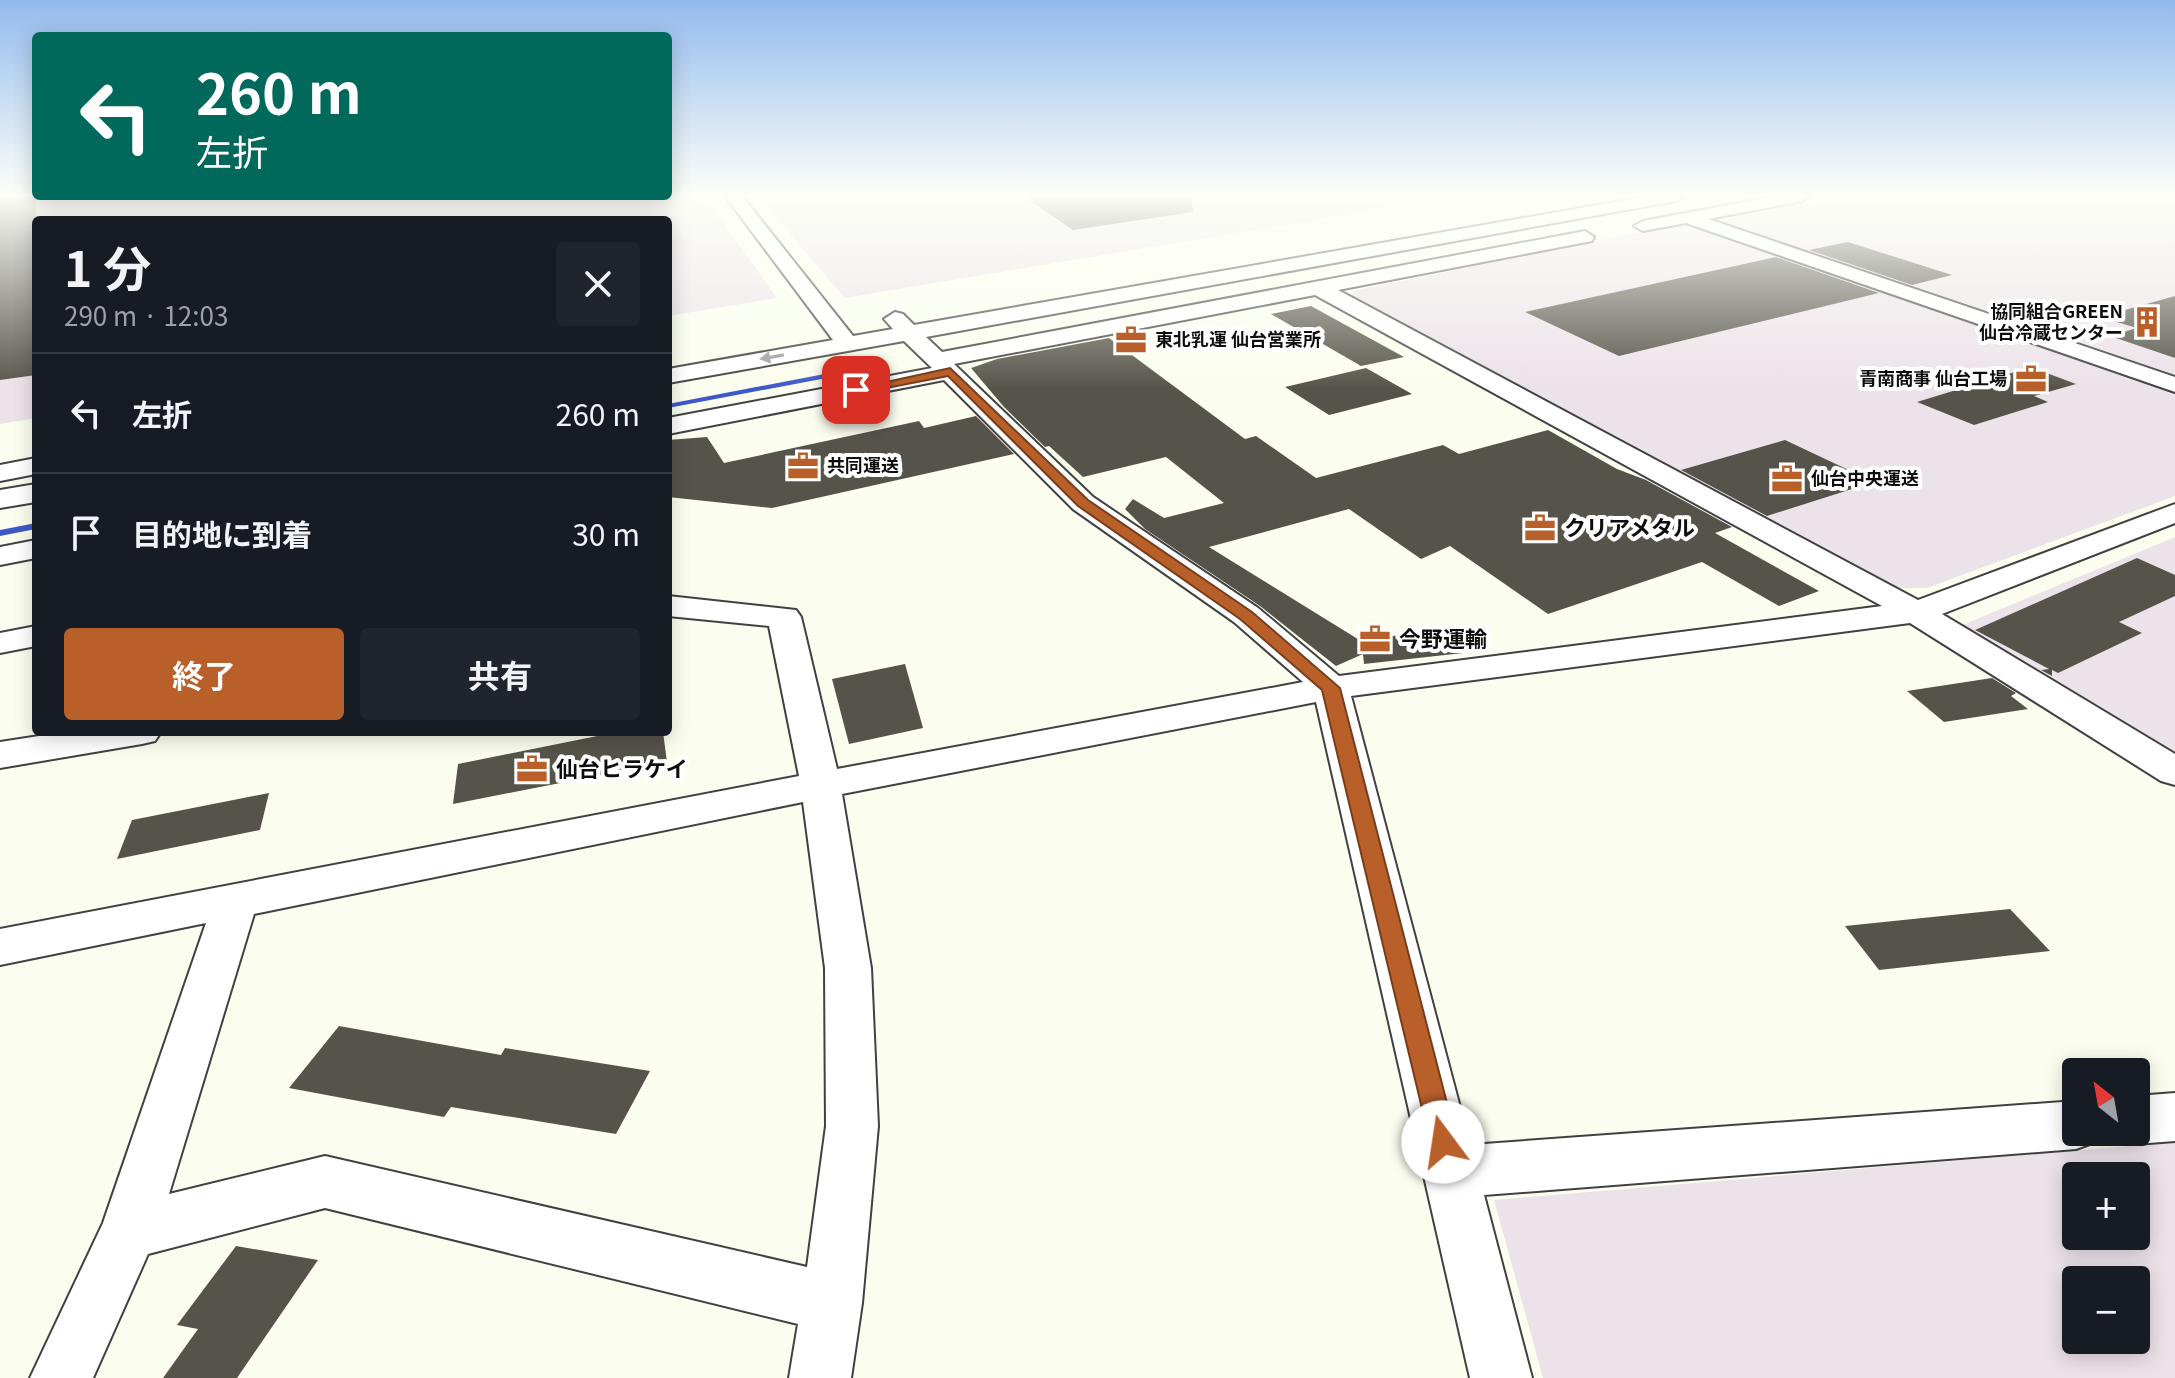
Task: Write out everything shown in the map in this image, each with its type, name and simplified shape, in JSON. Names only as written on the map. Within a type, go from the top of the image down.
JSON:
[{"type":"street","points":[[783,260],[841,336]]},
{"type":"street","points":[[902,326],[1253,260]]},
{"type":"street","points":[[672,357],[841,336],[1279,260]]},
{"type":"street","points":[[672,425],[1318,288],[1464,260]]},
{"type":"street","points":[[1811,260],[2175,385]]},
{"type":"street","points":[[1318,288],[1916,612],[2175,772]]},
{"type":"street","points":[[902,326],[1083,503],[1246,615],[1331,688],[1501,1378]]},
{"type":"street","points":[[672,375],[841,336]]},
{"type":"street","points":[[0,473],[32,467]]},
{"type":"street","points":[[0,499],[32,494]]},
{"type":"street","points":[[0,947],[1331,688],[1916,612],[2175,513]]},
{"type":"street","points":[[672,606],[784,617],[821,785],[848,968],[852,1126],[832,1303],[820,1378]]},
{"type":"street","points":[[0,643],[32,637]]},
{"type":"street","points":[[0,755],[117,736]]},
{"type":"street","points":[[61,1378],[129,1231],[236,900]]},
{"type":"street","points":[[2150,1119],[2175,1117]]},
{"type":"street","points":[[1451,1172],[2062,1126]]},
{"type":"street","points":[[129,1231],[325,1182],[832,1303]]},
{"type":"shaded area","points":[[0,260],[32,260],[32,419],[0,424]]},
{"type":"shaded area","points":[[672,260],[750,260],[777,298],[672,315]]},
{"type":"shaded area","points":[[812,260],[1071,260],[845,298]]},
{"type":"shaded area","points":[[1503,260],[1795,260],[2175,393],[2175,496],[1927,588],[1899,588],[1352,295],[1353,291]]},
{"type":"shaded area","points":[[1830,260],[2175,260],[2175,377]]},
{"type":"shaded area","points":[[2175,537],[2175,755],[1960,626]]},
{"type":"shaded area","points":[[2175,1142],[2175,1378],[1543,1378],[1494,1200]]},
{"type":"building","points":[[0,260],[32,260],[32,376],[0,380]]},
{"type":"building","points":[[1761,260],[1785,260],[1879,293],[1619,356],[1525,312]]},
{"type":"building","points":[[1839,260],[1906,260],[1952,275],[1912,285]]},
{"type":"building","name":"協同組合GREEN 仙台冷蔵センター","points":[[2175,296],[2175,358],[2110,336],[2137,328],[2100,317]]},
{"type":"building","points":[[1311,306],[1404,357],[1361,366],[1271,314]]},
{"type":"building","points":[[1109,338],[1245,439],[1256,436],[1316,478],[1443,445],[1459,454],[1548,430],[1732,527],[1715,533],[1819,591],[1779,606],[1702,562],[1548,614],[1450,546],[1421,559],[1349,509],[1209,547],[1361,641],[1444,628],[1463,653],[1364,664],[1363,654],[1336,666],[1260,606],[1145,529],[1125,509],[1133,499],[1164,518],[1224,503],[1166,457],[1083,477],[1049,446],[1045,447],[1004,407],[971,368],[997,359]]},
{"type":"building","points":[[2031,367],[2076,384],[2034,396],[2048,402],[1974,425],[1917,402]]},
{"type":"building","points":[[1366,368],[1412,394],[1329,415],[1285,387]]},
{"type":"building","points":[[976,416],[1014,454],[772,508],[672,497],[672,440],[707,437],[724,463],[919,421],[924,428]]},
{"type":"building","points":[[1785,440],[1874,482],[1767,516],[1681,470]]},
{"type":"building","points":[[2137,558],[2175,575],[2175,596],[2119,622],[2142,633],[2058,673],[2052,670],[2052,676],[2041,670],[2049,669],[1975,630]]},
{"type":"building","points":[[905,664],[923,728],[849,744],[832,679]]},
{"type":"building","points":[[1992,678],[2016,693],[2011,696],[2028,709],[1944,722],[1907,691]]},
{"type":"building","points":[[597,736],[664,736],[667,762],[453,804],[458,764]]},
{"type":"building","points":[[269,793],[260,830],[117,859],[132,820]]},
{"type":"building","points":[[2010,909],[2050,951],[1879,970],[1845,926]]},
{"type":"building","points":[[339,1026],[501,1055],[505,1048],[650,1071],[616,1134],[451,1107],[444,1117],[289,1088]]},
{"type":"building","points":[[236,1246],[318,1260],[237,1378],[163,1378],[198,1329],[177,1325]]},
{"type":"waterway","points":[[672,405],[882,365]]},
{"type":"waterway","points":[[0,533],[32,527]]},
{"type":"place","name":"協同組合GREEN 仙台冷蔵センター","points":[[2147,322]]},
{"type":"place","name":"東北乳運 仙台営業所","points":[[1131,340]]},
{"type":"place","name":"青南商事 仙台工場","points":[[2031,379]]},
{"type":"place","name":"共同運送","points":[[803,466]]},
{"type":"place","name":"仙台中央運送","points":[[1787,479]]},
{"type":"place","name":"クリアメタル","points":[[1540,528]]},
{"type":"place","name":"今野運輸","points":[[1375,639]]},
{"type":"place","name":"仙台ヒラケイ","points":[[532,769]]},
{"type":"route","points":[[856,390],[950,372],[1083,503],[1246,615],[1331,688],[1443,1142]]}]
